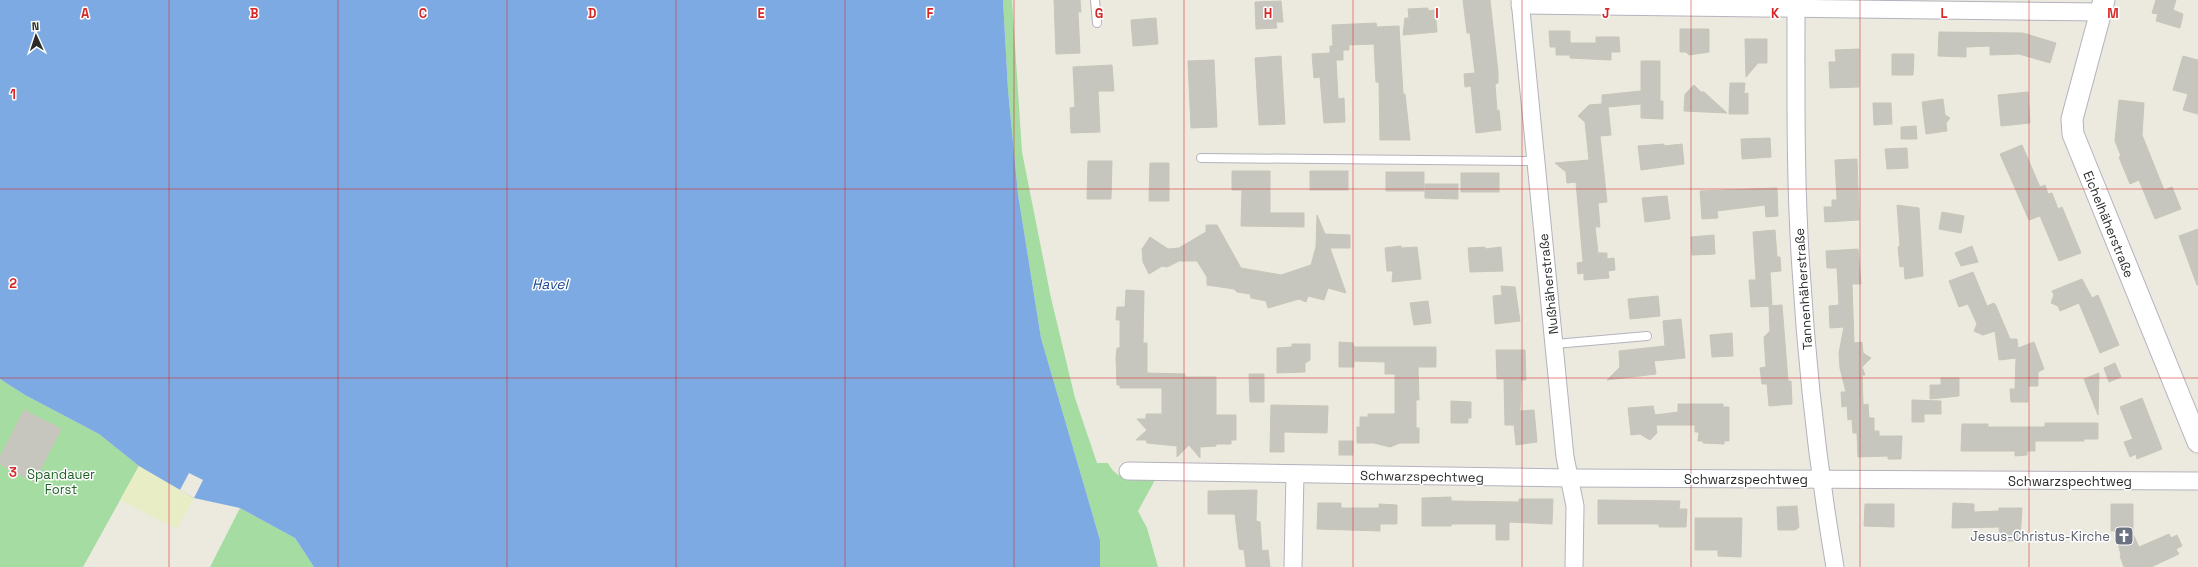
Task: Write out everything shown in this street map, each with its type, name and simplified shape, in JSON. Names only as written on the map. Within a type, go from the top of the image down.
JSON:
[{"type":"street","points":[[1520,2],[1796,9],[2103,6]]},
{"type":"street","name":"Nußhäherstraße","points":[[1520,2],[1565,457],[1575,506],[1574,567]]},
{"type":"street","name":"Eichelhäherstraße","points":[[2103,6],[2072,119],[2073,134],[2198,442]]},
{"type":"street","name":"Tannenhäherstraße","points":[[1796,9],[1797,172],[1800,268],[1820,479],[1835,567]]},
{"type":"street","name":"Schwarzspechtweg","points":[[1128,472],[1569,478],[2198,481]]},
{"type":"street","points":[[1293,567],[1295,474]]},
{"type":"lane","points":[[1095,0],[1097,23]]},
{"type":"lane","points":[[1201,158],[1535,161]]},
{"type":"lane","points":[[1555,344],[1647,336]]},
{"type":"green space","points":[[1003,0],[1012,0],[1022,152],[1051,298],[1075,398],[1097,463],[1108,463],[1117,474],[1122,477],[1155,480],[1138,511],[1147,528],[1158,567],[1100,567],[1100,540],[1041,338],[1018,194],[1008,90]]},
{"type":"green space","name":"Spandauer Forst","points":[[0,379],[25,395],[99,434],[139,466],[83,567],[0,567]]},
{"type":"green space","points":[[240,508],[295,538],[314,567],[210,567]]},
{"type":"sand","points":[[139,466],[194,498],[177,529],[120,500]]},
{"type":"water","name":"Havel","points":[[0,0],[1003,0],[1008,90],[1018,194],[1041,338],[1100,540],[1100,567],[314,567],[295,538],[240,508],[194,498],[139,466],[99,434],[25,395],[0,379]]},
{"type":"pier","points":[[189,473],[203,480],[194,498],[180,490]]},
{"type":"building","points":[[1054,0],[1080,0],[1081,12],[1078,12],[1080,53],[1056,54]]},
{"type":"building","points":[[1463,0],[1490,0],[1498,72],[1498,83],[1495,84],[1497,111],[1499,110],[1501,130],[1476,133],[1471,86],[1465,87],[1464,74],[1475,73],[1470,33],[1467,33]]},
{"type":"building","points":[[2156,0],[2176,0],[2173,10],[2183,14],[2180,28],[2156,21],[2158,14],[2152,13]]},
{"type":"building","points":[[1281,1],[1283,22],[1276,22],[1277,28],[1256,29],[1255,2]]},
{"type":"building","points":[[1428,8],[1428,11],[1435,10],[1437,32],[1403,35],[1405,18],[1409,18],[1408,9]]},
{"type":"building","points":[[1156,18],[1158,44],[1133,46],[1131,20]]},
{"type":"building","points":[[1376,23],[1377,27],[1399,26],[1403,94],[1405,94],[1410,140],[1380,140],[1379,82],[1376,82],[1374,44],[1349,45],[1349,50],[1343,50],[1343,60],[1336,60],[1338,99],[1344,98],[1345,122],[1324,123],[1320,77],[1314,78],[1312,54],[1330,53],[1330,46],[1333,46],[1332,25]]},
{"type":"building","points":[[1680,29],[1709,29],[1709,52],[1689,55],[1686,52],[1680,52]]},
{"type":"building","points":[[1549,31],[1570,31],[1570,43],[1596,43],[1596,37],[1619,37],[1620,52],[1611,52],[1611,60],[1570,58],[1570,55],[1556,55],[1556,47],[1550,47]]},
{"type":"building","points":[[1939,32],[2023,33],[2056,43],[2050,63],[2019,54],[1990,55],[1990,46],[1966,47],[1966,57],[1938,56]]},
{"type":"building","points":[[1745,39],[1767,39],[1767,63],[1758,63],[1746,77]]},
{"type":"building","points":[[1859,49],[1859,87],[1830,88],[1829,62],[1836,62],[1835,50]]},
{"type":"building","points":[[1892,54],[1914,54],[1913,75],[1892,75]]},
{"type":"building","points":[[1281,56],[1285,124],[1259,125],[1255,58]]},
{"type":"building","points":[[2183,56],[2198,60],[2198,114],[2183,110],[2188,94],[2173,90]]},
{"type":"building","points":[[1214,60],[1217,127],[1191,128],[1188,61]]},
{"type":"building","points":[[1641,61],[1660,61],[1660,101],[1663,101],[1663,119],[1641,118],[1641,104],[1608,107],[1611,135],[1600,136],[1607,202],[1598,203],[1600,227],[1595,227],[1598,253],[1607,253],[1607,259],[1614,258],[1615,270],[1608,271],[1609,278],[1584,280],[1584,273],[1578,274],[1577,263],[1583,262],[1576,182],[1567,183],[1566,172],[1555,163],[1589,160],[1585,122],[1578,116],[1589,105],[1602,104],[1602,95],[1641,91]]},
{"type":"building","points":[[1112,65],[1114,91],[1098,91],[1100,132],[1071,133],[1070,108],[1075,107],[1073,67]]},
{"type":"building","points":[[1730,83],[1745,83],[1744,94],[1748,93],[1748,114],[1729,114]]},
{"type":"building","points":[[1694,85],[1727,113],[1684,111],[1685,94]]},
{"type":"building","points":[[2028,92],[2030,123],[2001,126],[1998,95]]},
{"type":"building","points":[[1943,99],[1945,115],[1950,118],[1946,123],[1947,131],[1926,134],[1922,102]]},
{"type":"building","points":[[2119,100],[2144,103],[2142,135],[2164,190],[2172,187],[2181,209],[2155,219],[2139,180],[2130,184],[2119,157],[2121,156],[2115,141]]},
{"type":"building","points":[[1873,103],[1891,103],[1892,124],[1874,125]]},
{"type":"building","points":[[1916,126],[1917,139],[1901,139],[1901,127]]},
{"type":"building","points":[[1770,138],[1771,157],[1742,159],[1741,139]]},
{"type":"building","points":[[1664,144],[1664,146],[1682,144],[1684,164],[1641,170],[1638,146]]},
{"type":"building","points":[[2022,145],[2040,187],[2045,185],[2048,194],[2052,193],[2058,209],[2062,207],[2081,253],[2059,261],[2040,216],[2029,220],[2000,154]]},
{"type":"building","points":[[1907,148],[1908,168],[1887,169],[1885,149]]},
{"type":"building","points":[[1857,159],[1859,220],[1825,222],[1824,207],[1832,207],[1832,200],[1837,200],[1835,160]]},
{"type":"building","points":[[1088,161],[1112,161],[1111,199],[1087,199]]},
{"type":"building","points":[[1150,163],[1169,163],[1169,201],[1149,201]]},
{"type":"building","points":[[1232,171],[1270,171],[1270,213],[1304,213],[1304,227],[1241,226],[1242,190],[1232,190]]},
{"type":"building","points":[[1310,171],[1348,171],[1348,190],[1310,190]]},
{"type":"building","points":[[1386,172],[1424,172],[1424,191],[1386,191]]},
{"type":"building","points":[[1461,173],[1499,173],[1499,192],[1461,192]]},
{"type":"building","points":[[1425,184],[1458,184],[1458,199],[1425,198]]},
{"type":"building","points":[[1777,188],[1778,216],[1766,217],[1765,205],[1717,211],[1718,218],[1702,219],[1700,191]]},
{"type":"building","points":[[1667,196],[1670,219],[1645,222],[1642,198]]},
{"type":"building","points":[[1897,205],[1919,208],[1923,276],[1905,279],[1904,266],[1900,267]]},
{"type":"building","points":[[1942,212],[1964,216],[1961,233],[1939,229]]},
{"type":"building","points":[[1317,215],[1325,234],[1350,235],[1350,248],[1330,248],[1346,293],[1328,288],[1324,300],[1308,296],[1306,302],[1299,299],[1268,308],[1266,301],[1251,298],[1250,294],[1237,292],[1234,289],[1207,285],[1207,277],[1197,261],[1179,261],[1167,267],[1162,266],[1149,274],[1143,262],[1142,249],[1150,237],[1168,249],[1179,248],[1206,232],[1206,225],[1217,225],[1241,268],[1281,275],[1311,265],[1316,247]]},
{"type":"building","points":[[2198,229],[2198,285],[2197,285],[2179,236]]},
{"type":"building","points":[[1775,230],[1777,257],[1780,257],[1781,271],[1770,272],[1772,306],[1751,307],[1749,280],[1756,280],[1753,232]]},
{"type":"building","points":[[1714,235],[1715,254],[1692,255],[1691,237]]},
{"type":"building","points":[[1401,246],[1401,248],[1417,247],[1421,279],[1392,282],[1393,271],[1387,271],[1385,248]]},
{"type":"building","points":[[1972,246],[1978,262],[1961,266],[1955,253]]},
{"type":"building","points":[[1485,247],[1485,249],[1501,247],[1503,271],[1470,272],[1468,248]]},
{"type":"building","points":[[1858,249],[1861,284],[1852,284],[1854,343],[1862,342],[1863,353],[1871,358],[1862,367],[1865,375],[1862,375],[1863,405],[1868,404],[1869,418],[1874,418],[1874,431],[1879,431],[1879,436],[1902,436],[1901,459],[1888,459],[1888,456],[1858,457],[1857,433],[1853,433],[1852,419],[1848,420],[1847,406],[1842,407],[1841,392],[1846,392],[1840,368],[1839,353],[1844,327],[1830,328],[1829,306],[1839,305],[1837,268],[1827,268],[1826,251]]},
{"type":"building","points":[[1973,272],[1987,306],[1994,303],[2010,339],[2017,339],[2018,348],[2034,342],[2044,369],[2038,372],[2038,386],[2028,386],[2028,402],[2011,402],[2010,389],[2015,389],[2016,358],[1999,360],[1995,331],[1983,335],[1974,331],[1977,324],[1968,304],[1959,307],[1949,281]]},
{"type":"building","points":[[2082,279],[2092,298],[2098,295],[2119,345],[2100,353],[2079,303],[2060,311],[2058,306],[2051,303],[2054,295],[2052,291]]},
{"type":"building","points":[[1501,286],[1515,287],[1520,321],[1495,324],[1493,296],[1502,295]]},
{"type":"building","points":[[1126,290],[1144,291],[1143,343],[1147,343],[1147,373],[1185,374],[1185,377],[1216,377],[1216,415],[1236,415],[1236,440],[1231,440],[1231,444],[1216,444],[1216,446],[1200,447],[1200,458],[1189,445],[1177,457],[1177,446],[1147,443],[1146,440],[1136,440],[1147,430],[1137,419],[1146,419],[1146,414],[1162,414],[1162,388],[1120,388],[1120,385],[1117,385],[1116,358],[1117,348],[1120,348],[1120,320],[1116,320],[1117,307],[1125,307]]},
{"type":"building","points":[[1658,296],[1660,316],[1630,319],[1628,299]]},
{"type":"building","points":[[1428,301],[1431,323],[1414,325],[1410,303]]},
{"type":"building","points":[[1782,305],[1788,381],[1791,381],[1792,404],[1769,406],[1767,384],[1762,384],[1760,368],[1766,367],[1764,337],[1770,331],[1769,306]]},
{"type":"building","points":[[1681,319],[1685,358],[1654,361],[1656,374],[1607,380],[1620,367],[1619,351],[1665,346],[1663,321]]},
{"type":"building","points":[[1732,333],[1733,356],[1712,357],[1710,335]]},
{"type":"building","points":[[1339,342],[1353,343],[1354,347],[1436,347],[1436,367],[1418,367],[1419,400],[1416,400],[1416,428],[1419,428],[1419,443],[1400,443],[1390,447],[1374,443],[1357,443],[1357,427],[1360,427],[1360,417],[1368,417],[1368,414],[1395,414],[1395,374],[1385,374],[1385,362],[1354,361],[1354,367],[1339,367]]},
{"type":"building","points":[[1292,344],[1310,344],[1310,360],[1305,363],[1305,372],[1277,373],[1277,348],[1292,347]]},
{"type":"building","points":[[1496,350],[1525,350],[1526,380],[1521,380],[1520,411],[1534,410],[1537,442],[1516,445],[1514,425],[1505,425],[1504,379],[1497,379]]},
{"type":"building","points":[[2115,363],[2121,377],[2109,382],[2104,368]]},
{"type":"building","points":[[2099,373],[2098,415],[2084,379]]},
{"type":"building","points":[[1249,374],[1264,374],[1264,402],[1250,402]]},
{"type":"building","points":[[1941,378],[1959,378],[1959,396],[1930,399],[1930,385],[1941,385]]},
{"type":"building","points":[[2142,398],[2162,449],[2137,459],[2136,454],[2130,457],[2124,442],[2133,439],[2120,407]]},
{"type":"building","points":[[1912,400],[1941,401],[1941,414],[1924,414],[1924,422],[1912,422]]},
{"type":"building","points":[[1451,401],[1471,402],[1471,418],[1468,418],[1468,423],[1451,423]]},
{"type":"building","points":[[1678,404],[1723,404],[1723,407],[1729,407],[1729,441],[1724,441],[1724,444],[1703,443],[1703,441],[1698,441],[1699,432],[1695,432],[1695,425],[1656,425],[1657,433],[1650,440],[1640,434],[1631,435],[1628,408],[1653,406],[1655,415],[1678,412]]},
{"type":"building","points":[[1271,405],[1328,406],[1327,433],[1284,432],[1284,452],[1270,452]]},
{"type":"building","points":[[24,410],[61,429],[34,482],[0,464],[0,457]]},
{"type":"building","points":[[2045,423],[2098,423],[2098,439],[2084,439],[2084,441],[2035,441],[2035,451],[2027,451],[2027,455],[2015,456],[2015,451],[1961,451],[1962,424],[1988,424],[1988,427],[2045,427]]},
{"type":"building","points":[[1339,441],[1353,441],[1353,455],[1339,455]]},
{"type":"building","points":[[1257,490],[1256,521],[1260,522],[1262,551],[1268,550],[1270,567],[1246,567],[1244,550],[1239,549],[1235,514],[1208,514],[1208,491]]},
{"type":"building","points":[[1451,497],[1451,501],[1519,502],[1519,499],[1553,499],[1552,524],[1509,522],[1509,540],[1496,540],[1496,524],[1451,524],[1451,526],[1422,526],[1422,498]]},
{"type":"building","points":[[1598,500],[1680,501],[1679,509],[1687,509],[1686,527],[1659,527],[1659,524],[1598,524]]},
{"type":"building","points":[[1318,503],[1341,503],[1341,508],[1379,508],[1379,504],[1397,505],[1397,524],[1380,524],[1380,531],[1317,529]]},
{"type":"building","points":[[1953,503],[1974,504],[1974,512],[1999,511],[1999,508],[2022,508],[2020,541],[2000,541],[1999,527],[1952,528]]},
{"type":"building","points":[[1865,504],[1894,504],[1894,527],[1864,526]]},
{"type":"building","name":"Jesus-Christus-Kirche","points":[[2111,504],[2133,504],[2133,534],[2139,547],[2169,534],[2171,538],[2177,535],[2182,546],[2176,549],[2179,554],[2151,567],[2124,567],[2120,556],[2115,531],[2111,531]]},
{"type":"building","points":[[1797,506],[1799,527],[1795,530],[1778,530],[1777,507]]},
{"type":"building","points":[[1695,518],[1742,518],[1741,557],[1718,556],[1718,550],[1695,550]]},
{"type":"place","name":"Jesus-Christus-Kirche","points":[[2124,536]]}]
